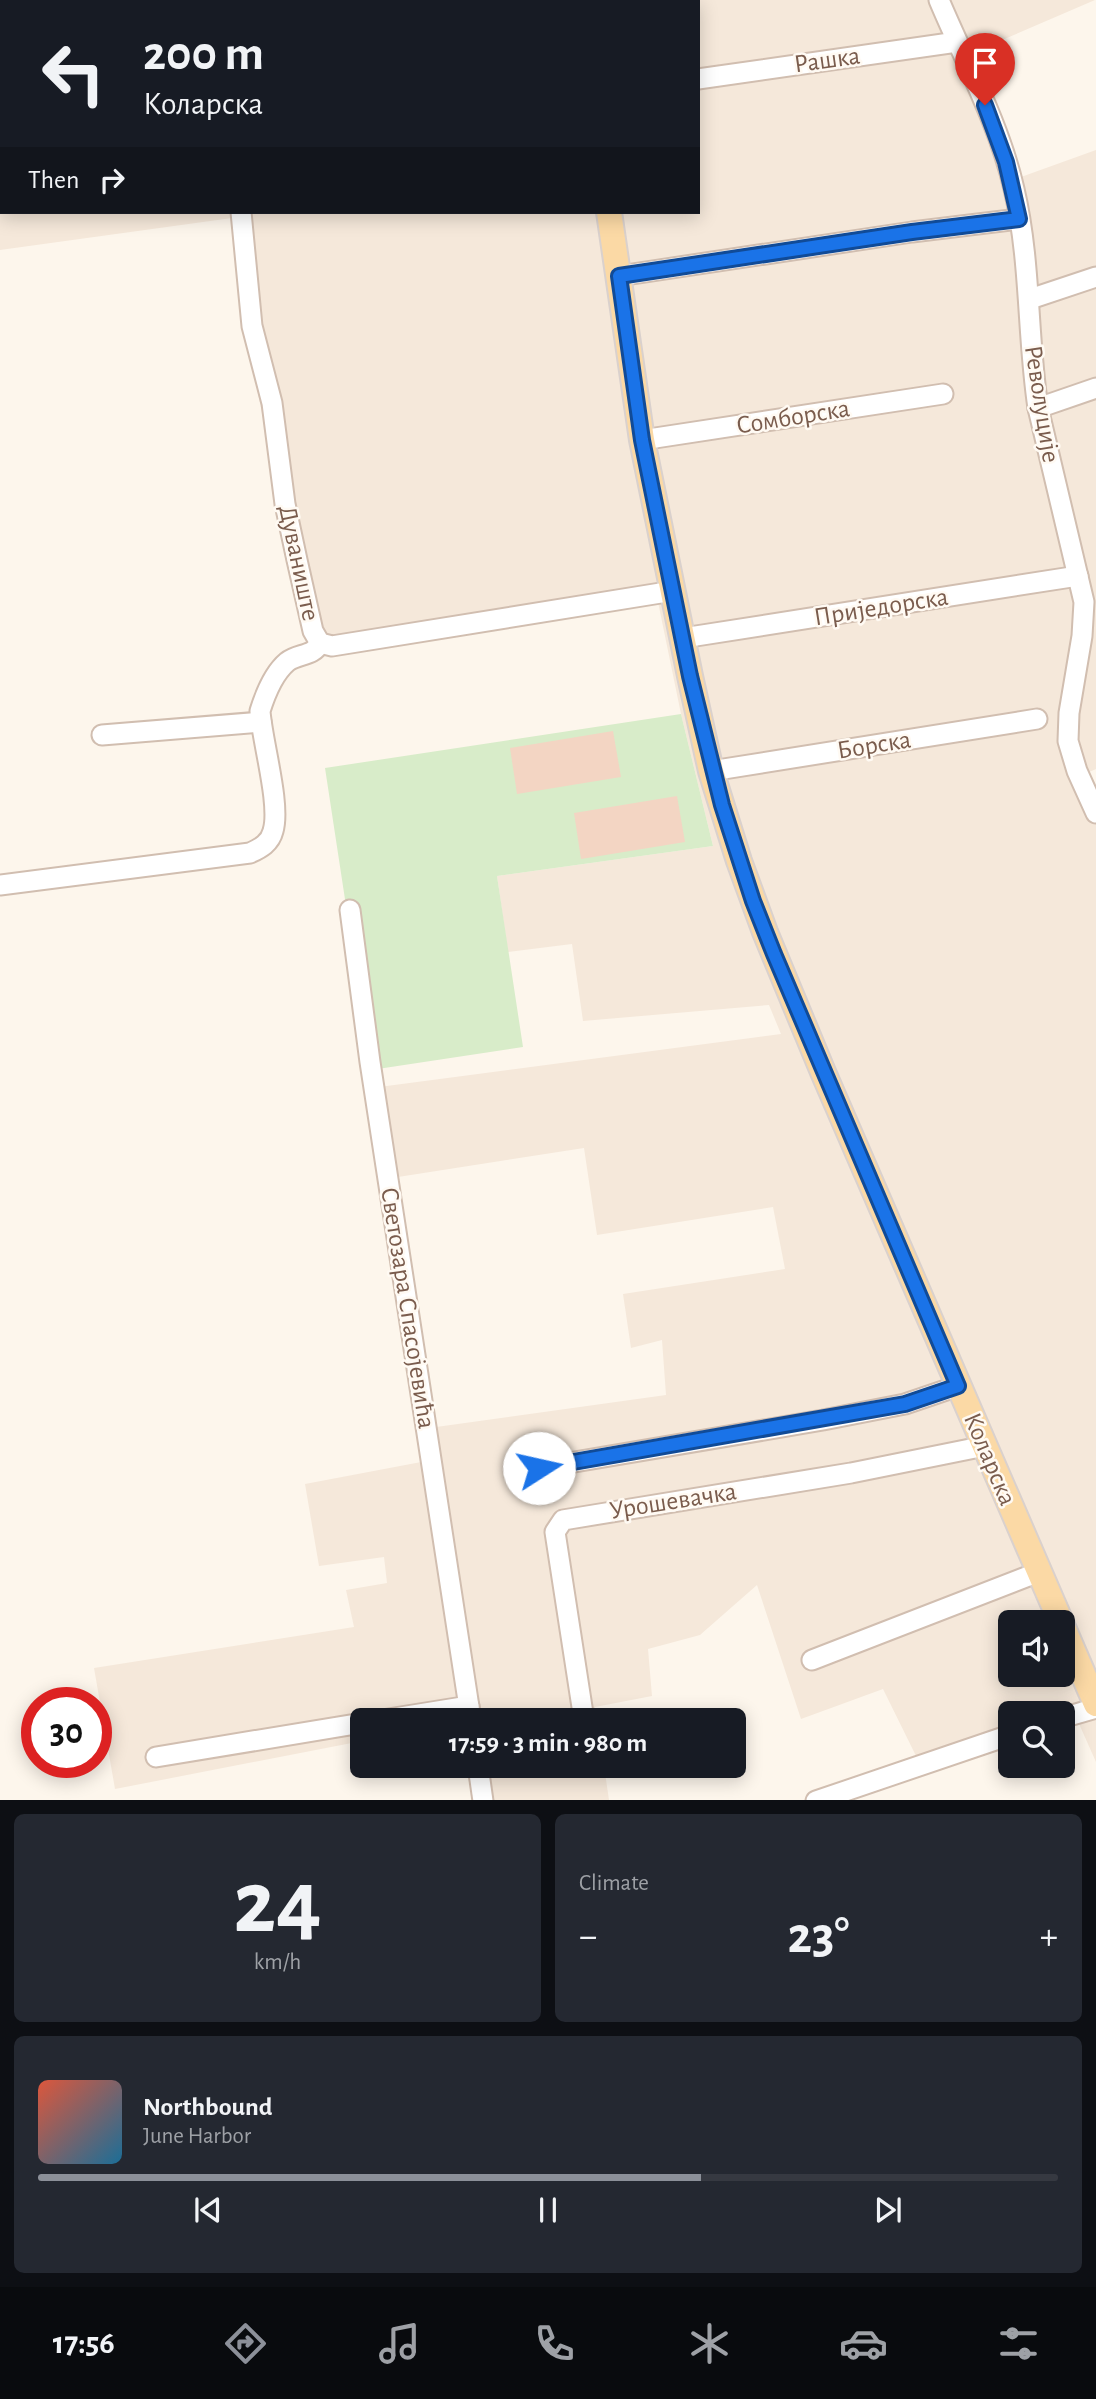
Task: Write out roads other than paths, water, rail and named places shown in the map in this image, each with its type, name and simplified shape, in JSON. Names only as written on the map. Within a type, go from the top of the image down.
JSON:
[{"type":"main road","name":"Коларска","points":[[609,214],[642,440],[711,771],[739,861],[769,943],[1056,1610]]},
{"type":"main road","name":"Коларска","points":[[1075,1655],[1096,1706]]},
{"type":"street","name":"Револуције","points":[[939,0],[993,122],[1014,190],[1030,299],[1038,408],[1085,584],[1084,617],[1069,713],[1068,741],[1077,771],[1096,813]]},
{"type":"street","name":"Рашка","points":[[700,79],[957,42]]},
{"type":"street","name":"Дуваниште","points":[[241,214],[252,326],[272,403],[285,504],[297,560],[313,631],[320,643],[332,646],[673,592]]},
{"type":"street","points":[[619,276],[912,232],[1019,219]]},
{"type":"street","points":[[1030,299],[1096,276]]},
{"type":"street","points":[[1038,408],[1096,388]]},
{"type":"street","name":"Сомборска","points":[[642,440],[943,394]]},
{"type":"street","name":"Приједорска","points":[[683,638],[1085,584]]},
{"type":"street","points":[[0,885],[250,853],[265,846],[274,829],[274,807],[260,711],[264,698],[287,662],[310,654],[320,643]]},
{"type":"street","name":"Борска","points":[[711,771],[1037,719]]},
{"type":"street","points":[[102,735],[261,722]]},
{"type":"street","name":"Светозара Спасојевића","points":[[350,910],[370,1062],[469,1708]]},
{"type":"street","points":[[539,1468],[905,1404],[958,1386]]},
{"type":"street","name":"Урошевачка","points":[[582,1708],[555,1532],[563,1520],[851,1473],[985,1446]]},
{"type":"street","points":[[812,1660],[1039,1572]]},
{"type":"street","points":[[1075,1713],[1096,1706]]},
{"type":"street","points":[[156,1757],[350,1725]]},
{"type":"street","points":[[819,1800],[998,1739]]},
{"type":"street","points":[[480,1778],[483,1800]]}]
